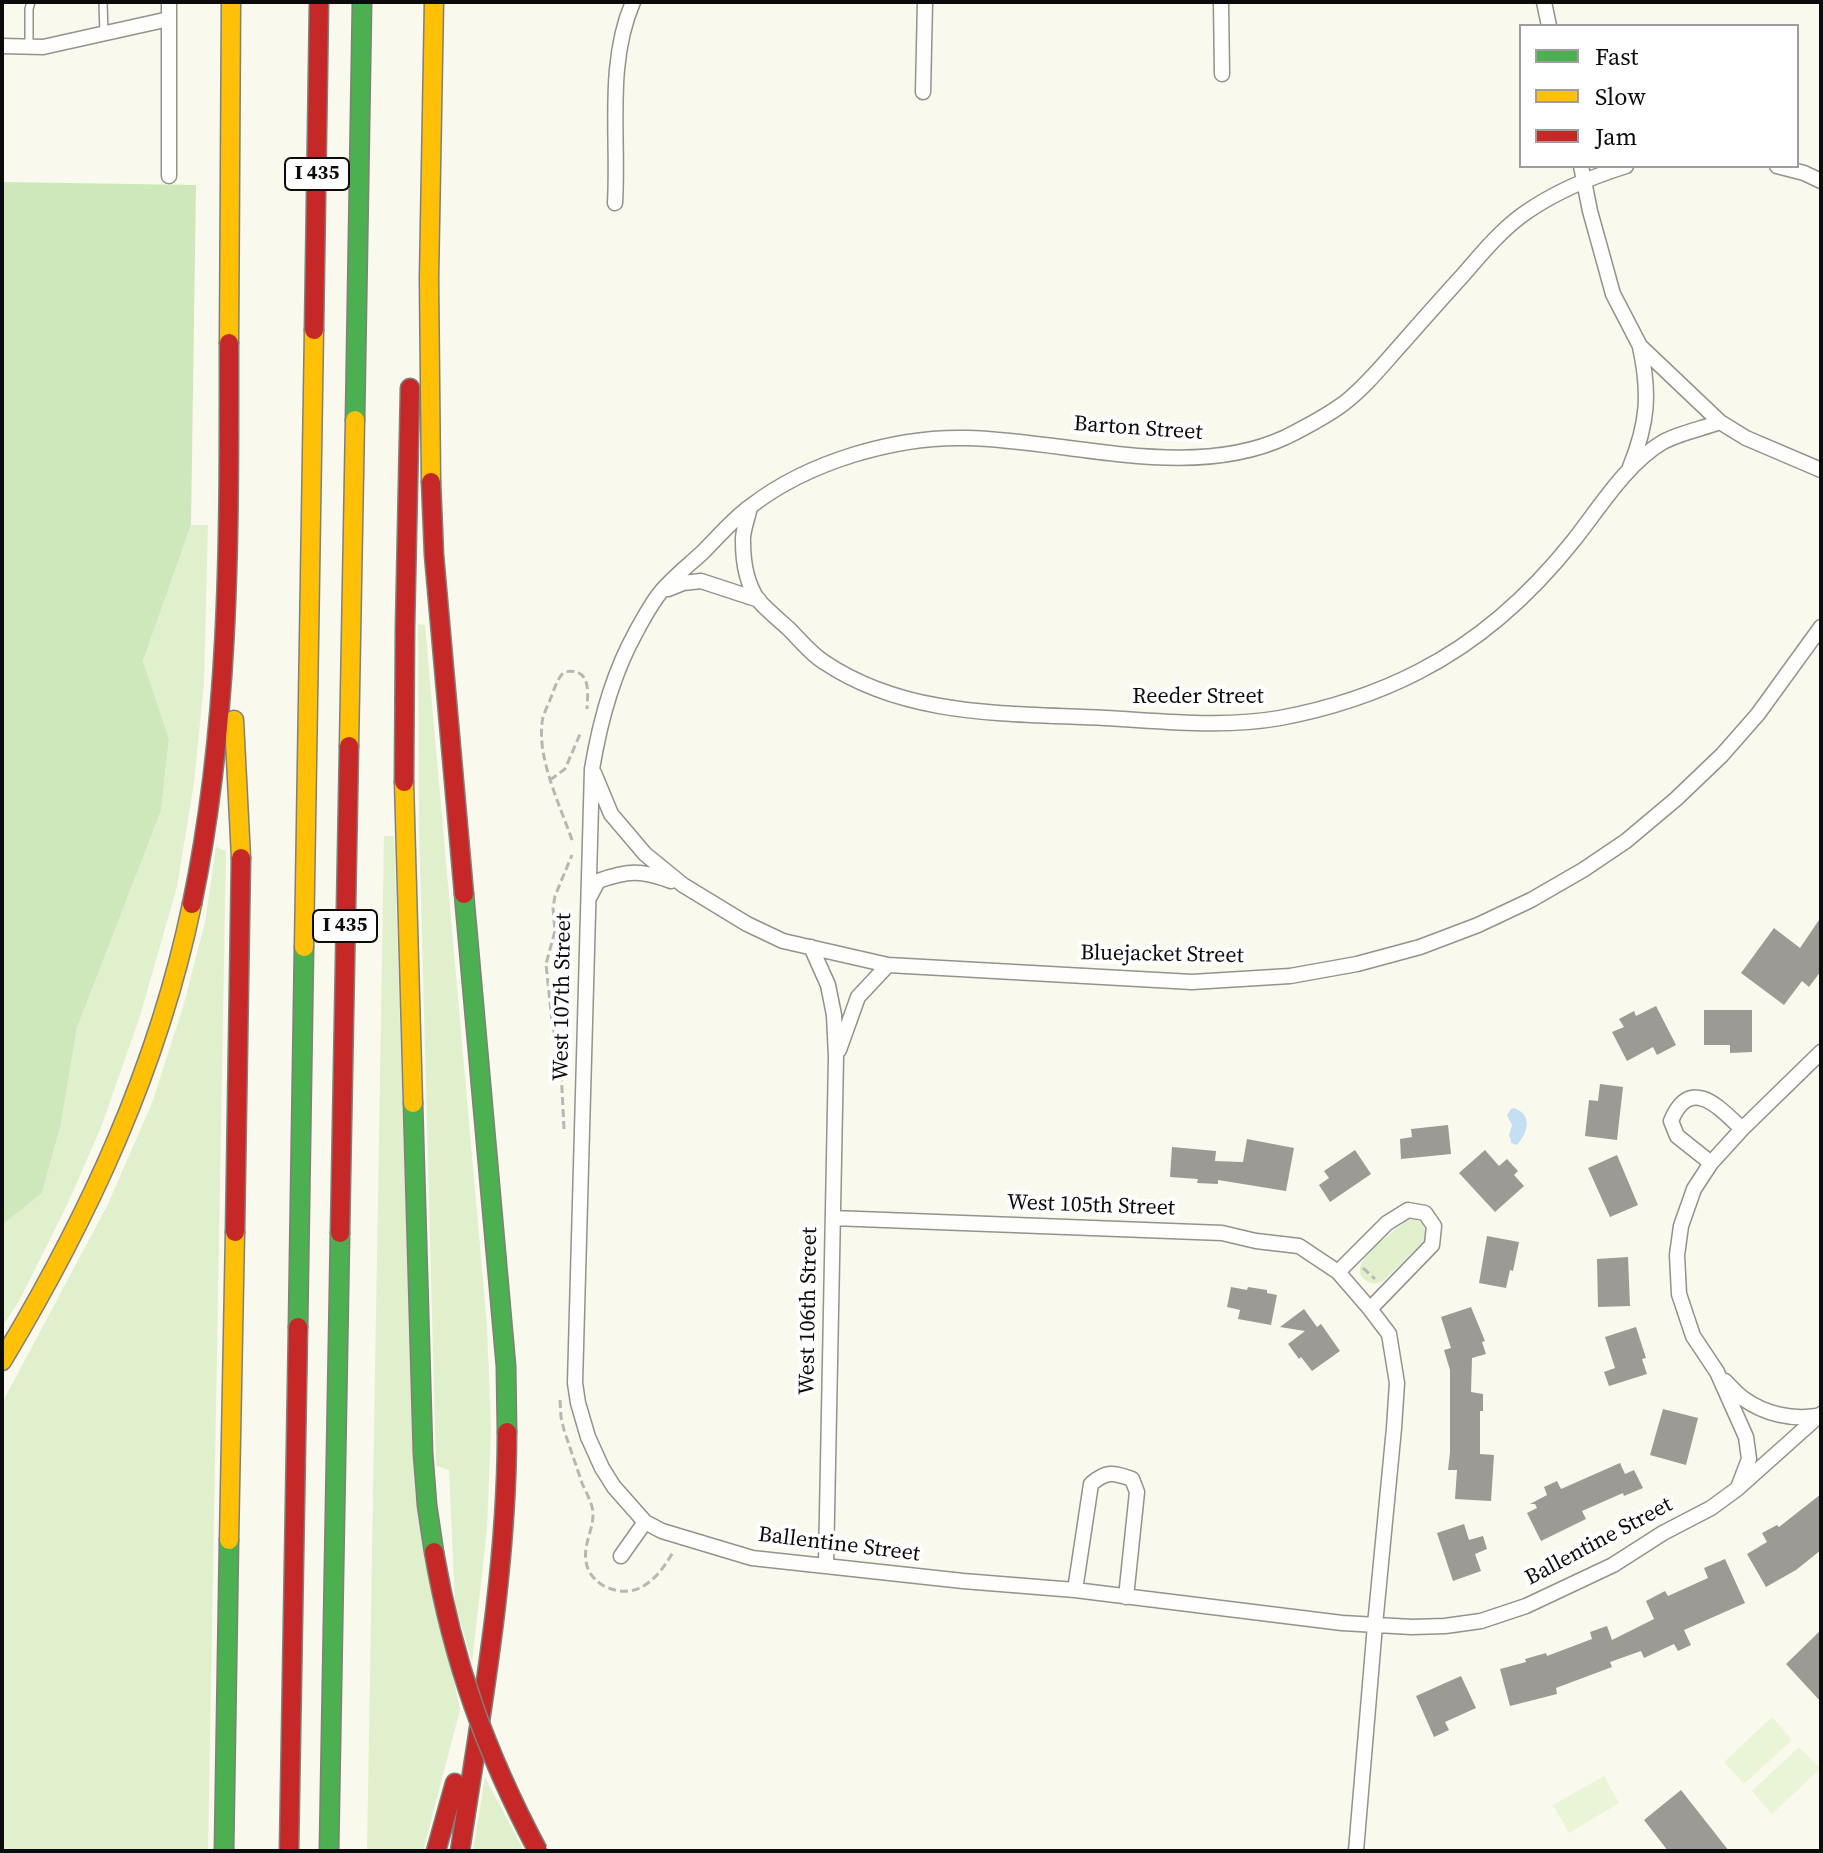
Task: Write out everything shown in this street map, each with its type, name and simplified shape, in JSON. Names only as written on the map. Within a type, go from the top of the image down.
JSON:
[{"type":"highway","points":[[2,1361],[79,1225],[129,1116],[158,1033],[184,938],[210,811],[221,721],[227,607],[231,2]]},
{"type":"highway","name":"I 435","points":[[289,1851],[319,2]]},
{"type":"highway","name":"I 435","points":[[329,1851],[362,2]]},
{"type":"highway","points":[[434,2],[429,238],[429,458],[434,555],[506,1366],[507,1485],[494,1623],[460,1851]]},
{"type":"highway","points":[[412,318],[412,303],[429,238]]},
{"type":"highway","points":[[411,365],[404,764],[427,1505],[447,1620],[464,1680],[505,1788],[538,1851]]},
{"type":"highway","points":[[224,1851],[241,851],[227,607]]},
{"type":"highway","points":[[436,1851],[482,1692]]},
{"type":"street","points":[[169,2],[169,176]]},
{"type":"street","points":[[615,203],[619,55],[633,2]]},
{"type":"street","points":[[923,92],[925,2]]},
{"type":"street","points":[[1221,2],[1222,74]]},
{"type":"street","points":[[1544,2],[1549,24]]},
{"type":"street","points":[[2,46],[43,47],[169,19]]},
{"type":"street","points":[[1581,168],[1613,294],[1640,346],[1720,422],[1746,438],[1821,470]]},
{"type":"street","name":"Barton Street","points":[[750,506],[803,474],[836,460],[881,447],[928,439],[967,438],[1160,457],[1203,458],[1244,451],[1282,439],[1317,421],[1370,379],[1474,262],[1523,214],[1558,194],[1621,168]]},
{"type":"street","points":[[1785,168],[1821,181]]},
{"type":"street","name":"Reeder Street","points":[[1628,471],[1641,439],[1646,415],[1646,373],[1640,346]]},
{"type":"street","name":"Reeder Street","points":[[750,506],[742,540],[749,584],[759,600],[821,661],[894,697],[938,708],[988,712],[1237,722],[1278,718],[1367,695],[1419,672],[1462,646],[1501,616],[1547,573],[1628,471],[1664,441],[1720,422]]},
{"type":"street","name":"West 107th Street","points":[[645,1522],[614,1487],[602,1468],[588,1437],[575,1383],[592,769],[601,720],[617,670],[636,632],[660,593],[750,506]]},
{"type":"street","name":"Reeder Street","points":[[660,593],[683,583],[701,581],[759,600]]},
{"type":"street","name":"Bluejacket Street","points":[[592,769],[611,814],[645,854],[683,885],[747,924],[783,941],[888,965],[1192,982],[1290,976],[1357,964],[1420,947],[1531,900],[1583,870],[1626,841],[1722,755],[1758,714],[1821,627]]},
{"type":"street","name":"Bluejacket Street","points":[[588,901],[598,881],[622,873],[651,874],[683,885]]},
{"type":"street","name":"West 106th Street","points":[[811,947],[828,985],[834,1015],[836,1057],[826,1565]]},
{"type":"street","name":"West 106th Street","points":[[836,1057],[858,997],[888,965]]},
{"type":"street","points":[[1737,1489],[1749,1459],[1746,1437],[1717,1372],[1693,1336],[1679,1294],[1677,1255],[1681,1226],[1694,1189],[1711,1163],[1821,1052]]},
{"type":"street","points":[[1711,1163],[1677,1136],[1671,1121],[1682,1101],[1693,1098],[1709,1100],[1742,1129]]},
{"type":"street","points":[[1338,1272],[1387,1223],[1408,1210],[1425,1213],[1434,1226],[1432,1245],[1370,1309]]},
{"type":"street","name":"West 105th Street","points":[[833,1218],[1222,1233],[1299,1246],[1338,1272],[1370,1309],[1389,1334],[1397,1383],[1356,1851]]},
{"type":"street","points":[[1717,1372],[1743,1399],[1771,1413],[1801,1419],[1820,1415]]},
{"type":"street","name":"Ballentine Street","points":[[645,1522],[662,1531],[752,1558],[1075,1590],[1342,1623],[1445,1626],[1481,1621],[1526,1606],[1613,1565],[1663,1533],[1711,1508],[1737,1489],[1820,1415]]},
{"type":"street","points":[[1075,1590],[1091,1484],[1101,1476],[1116,1473],[1132,1479],[1137,1492],[1126,1597]]},
{"type":"street","points":[[621,1556],[645,1522]]},
{"type":"lane","points":[[29,47],[31,2]]},
{"type":"lane","points":[[103,2],[104,33]]},
{"type":"path","points":[[582,728],[565,769],[550,780],[545,758],[543,717],[564,672],[575,671],[584,677],[588,692],[586,718]]},
{"type":"path","points":[[1363,1268],[1375,1279]]},
{"type":"green space","points":[[2,182],[196,185],[191,525],[143,661],[169,739],[161,811],[77,1028],[61,1124],[42,1193],[2,1225]]},
{"type":"green space","points":[[191,525],[208,525],[204,683],[194,783],[177,887],[140,1016],[102,1125],[68,1203],[19,1301],[2,1327],[2,1225],[42,1193],[61,1124],[77,1028],[161,811],[169,739],[143,661]]},
{"type":"green space","points":[[418,624],[425,625],[487,1325],[491,1428],[487,1530],[472,1662],[455,1603],[449,1470],[436,1466],[419,825]]},
{"type":"green space","points":[[384,836],[394,836],[415,1493],[460,1710],[423,1851],[367,1851]]},
{"type":"green space","points":[[216,847],[226,851],[208,1851],[2,1851],[2,1403],[107,1206],[152,1103],[183,1007],[205,922]]},
{"type":"green space","points":[[1412,1219],[1424,1226],[1426,1239],[1382,1282],[1374,1284],[1363,1278],[1360,1270],[1370,1252]]},
{"type":"green space","points":[[1772,1717],[1792,1740],[1744,1784],[1724,1762]]},
{"type":"green space","points":[[1799,1747],[1820,1769],[1772,1814],[1752,1791]]},
{"type":"green space","points":[[1604,1776],[1619,1803],[1569,1833],[1553,1805]]},
{"type":"green space","points":[[485,1777],[524,1851],[473,1851]]},
{"type":"water","points":[[1514,1108],[1524,1115],[1527,1125],[1517,1145],[1511,1143],[1509,1135],[1512,1125],[1507,1115]]},
{"type":"building","points":[[1821,917],[1821,971],[1809,987],[1802,981],[1784,1005],[1741,973],[1774,928],[1800,948]]},
{"type":"building","points":[[1656,1006],[1676,1045],[1657,1055],[1653,1047],[1627,1061],[1612,1032],[1624,1027],[1619,1019],[1634,1011],[1636,1016]]},
{"type":"building","points":[[1704,1010],[1752,1010],[1752,1052],[1730,1053],[1730,1045],[1704,1045]]},
{"type":"building","points":[[1600,1084],[1623,1087],[1617,1140],[1585,1136],[1589,1100],[1598,1101]]},
{"type":"building","points":[[1448,1125],[1451,1154],[1401,1159],[1400,1139],[1412,1137],[1411,1129]]},
{"type":"building","points":[[1247,1139],[1294,1148],[1286,1191],[1218,1180],[1218,1184],[1197,1183],[1198,1179],[1170,1177],[1172,1147],[1216,1151],[1215,1161],[1243,1162]]},
{"type":"building","points":[[1355,1150],[1371,1174],[1330,1202],[1319,1185],[1329,1178],[1324,1171]]},
{"type":"building","points":[[1485,1150],[1499,1166],[1507,1159],[1518,1171],[1514,1175],[1524,1186],[1495,1212],[1459,1173]]},
{"type":"building","points":[[1617,1155],[1638,1205],[1610,1217],[1588,1168]]},
{"type":"building","points":[[1487,1236],[1519,1242],[1506,1288],[1479,1283]]},
{"type":"building","points":[[1628,1257],[1630,1306],[1598,1307],[1597,1259]]},
{"type":"building","points":[[1231,1287],[1267,1290],[1267,1293],[1277,1295],[1271,1325],[1238,1319],[1240,1310],[1227,1307]]},
{"type":"building","points":[[1471,1307],[1485,1341],[1482,1342],[1486,1354],[1472,1358],[1471,1392],[1483,1394],[1480,1454],[1494,1455],[1491,1501],[1455,1499],[1457,1470],[1448,1470],[1450,1370],[1444,1350],[1451,1348],[1441,1317]]},
{"type":"building","points":[[1304,1309],[1317,1327],[1321,1324],[1340,1351],[1312,1371],[1288,1344],[1305,1331],[1280,1327]]},
{"type":"building","points":[[1636,1327],[1646,1358],[1642,1359],[1647,1374],[1609,1386],[1604,1372],[1615,1368],[1605,1337]]},
{"type":"building","points":[[1663,1409],[1698,1418],[1686,1465],[1650,1455]]},
{"type":"building","points":[[1620,1463],[1625,1474],[1634,1470],[1643,1488],[1582,1511],[1586,1519],[1541,1541],[1527,1513],[1537,1508],[1535,1504],[1530,1504],[1547,1495],[1544,1487],[1557,1481],[1561,1489]]},
{"type":"building","points":[[1821,1494],[1821,1550],[1796,1570],[1766,1587],[1747,1554],[1767,1542],[1762,1533],[1777,1525],[1779,1527]]},
{"type":"building","points":[[1464,1524],[1469,1540],[1483,1536],[1487,1549],[1475,1554],[1481,1571],[1453,1581],[1437,1533]]},
{"type":"building","points":[[1725,1559],[1745,1603],[1684,1630],[1691,1645],[1678,1651],[1674,1644],[1644,1658],[1641,1651],[1610,1662],[1612,1667],[1556,1688],[1557,1694],[1510,1706],[1500,1669],[1592,1639],[1590,1632],[1607,1626],[1612,1640],[1654,1619],[1646,1601],[1665,1591],[1668,1596],[1708,1578],[1704,1568]]},
{"type":"building","points":[[1821,1630],[1821,1702],[1786,1664]]},
{"type":"building","points":[[1461,1676],[1476,1708],[1445,1722],[1449,1730],[1434,1737],[1416,1696]]},
{"type":"building","points":[[1681,1790],[1729,1851],[1668,1851],[1644,1820]]},
{"type":"traffic: fast","points":[[355,420],[362,2]]},
{"type":"traffic: fast","points":[[464,894],[506,1366],[507,1432]]},
{"type":"traffic: fast","points":[[298,1327],[304,947]]},
{"type":"traffic: fast","points":[[413,1103],[423,1453],[434,1552]]},
{"type":"traffic: fast","points":[[329,1851],[340,1233]]},
{"type":"traffic: fast","points":[[224,1851],[229,1540]]},
{"type":"traffic: slow","points":[[229,343],[231,2]]},
{"type":"traffic: slow","points":[[431,482],[429,278],[434,2]]},
{"type":"traffic: slow","points":[[304,947],[314,330]]},
{"type":"traffic: slow","points":[[349,746],[355,420]]},
{"type":"traffic: slow","points":[[234,720],[241,858]]},
{"type":"traffic: slow","points":[[404,782],[413,1103]]},
{"type":"traffic: slow","points":[[2,1361],[91,1197],[140,1083],[178,965],[192,904]]},
{"type":"traffic: slow","points":[[229,1540],[235,1232]]},
{"type":"traffic: jam","points":[[314,330],[319,2]]},
{"type":"traffic: jam","points":[[192,904],[205,834],[221,694],[228,554],[229,343]]},
{"type":"traffic: jam","points":[[404,782],[410,388]]},
{"type":"traffic: jam","points":[[431,482],[434,555],[464,894]]},
{"type":"traffic: jam","points":[[340,1233],[349,746]]},
{"type":"traffic: jam","points":[[235,1232],[241,858]]},
{"type":"traffic: jam","points":[[289,1851],[298,1327]]},
{"type":"traffic: jam","points":[[460,1851],[498,1590],[507,1432]]},
{"type":"traffic: jam","points":[[434,1552],[451,1631],[474,1706],[502,1778],[538,1851]]},
{"type":"traffic: jam","points":[[436,1851],[455,1783]]}]
